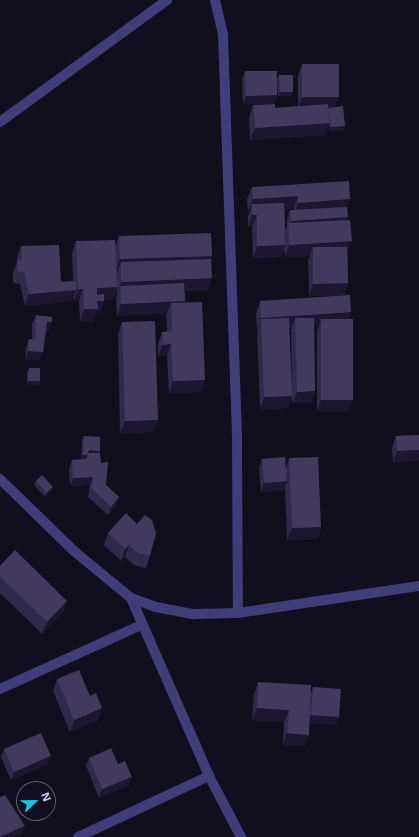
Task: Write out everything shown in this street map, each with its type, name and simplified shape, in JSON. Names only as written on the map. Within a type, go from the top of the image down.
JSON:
[{"type":"street","points":[[0,122],[167,0]]},
{"type":"street","points":[[215,0],[223,43],[237,443],[238,613]]},
{"type":"street","points":[[0,479],[74,550],[131,598],[193,614],[238,613],[419,586]]},
{"type":"street","points":[[131,598],[141,624],[209,776],[241,837]]},
{"type":"street","points":[[0,689],[141,624]]},
{"type":"street","points":[[78,837],[209,776]]},
{"type":"building","points":[[302,64],[339,64],[339,97],[302,97]]},
{"type":"building","points":[[245,71],[277,71],[277,95],[246,96]]},
{"type":"building","points":[[279,75],[293,75],[293,92],[280,92]]},
{"type":"building","points":[[275,104],[275,108],[328,104],[330,123],[255,128],[253,105]]},
{"type":"building","points":[[343,106],[345,126],[331,127],[329,108]]},
{"type":"building","points":[[349,181],[350,199],[298,203],[298,196],[253,199],[252,187]]},
{"type":"building","points":[[284,203],[285,245],[257,246],[257,215],[252,215],[252,204]]},
{"type":"building","points":[[347,207],[348,217],[291,221],[290,210]]},
{"type":"building","points":[[350,220],[352,241],[289,245],[288,223]]},
{"type":"building","points":[[211,233],[212,256],[120,259],[119,236]]},
{"type":"building","points":[[115,240],[117,287],[97,288],[97,295],[104,294],[104,301],[97,301],[98,309],[84,309],[83,289],[78,289],[76,241]]},
{"type":"building","points":[[59,245],[61,282],[76,281],[76,290],[29,294],[24,272],[17,271],[18,260],[22,259],[21,246]]},
{"type":"building","points":[[313,247],[347,247],[348,283],[313,284]]},
{"type":"building","points":[[211,259],[212,278],[121,282],[121,262]]},
{"type":"building","points":[[184,283],[185,301],[121,304],[120,286]]},
{"type":"building","points":[[350,295],[351,312],[261,318],[260,301]]},
{"type":"building","points":[[202,302],[205,380],[173,381],[171,344],[163,345],[162,332],[172,331],[171,303]]},
{"type":"building","points":[[36,315],[52,317],[52,322],[47,322],[43,352],[28,351],[29,339],[35,340]]},
{"type":"building","points":[[289,318],[292,396],[264,397],[261,319]]},
{"type":"building","points":[[295,318],[314,318],[315,391],[297,392]]},
{"type":"building","points":[[321,319],[353,319],[353,400],[321,400]]},
{"type":"building","points":[[155,321],[158,420],[125,421],[122,322]]},
{"type":"building","points":[[29,368],[40,368],[40,381],[28,381]]},
{"type":"building","points":[[419,435],[419,450],[397,451],[396,436]]},
{"type":"building","points":[[84,436],[100,437],[100,451],[89,450],[87,455],[83,455]]},
{"type":"building","points":[[88,453],[100,453],[101,463],[108,462],[106,485],[119,497],[111,507],[91,488],[93,477],[73,478],[72,460],[88,459]]},
{"type":"building","points":[[285,457],[287,481],[264,483],[262,459]]},
{"type":"building","points":[[318,457],[321,527],[292,528],[289,458]]},
{"type":"building","points":[[42,475],[53,487],[46,493],[36,481]]},
{"type":"building","points":[[126,513],[137,524],[145,515],[152,520],[156,533],[150,556],[138,553],[129,545],[125,549],[108,533]]},
{"type":"building","points":[[15,550],[67,601],[47,622],[0,577],[0,566]]},
{"type":"building","points":[[79,670],[90,696],[96,693],[102,708],[74,720],[57,679]]},
{"type":"building","points":[[258,682],[311,685],[309,735],[287,733],[289,710],[257,708]]},
{"type":"building","points":[[313,687],[341,689],[339,717],[311,715]]},
{"type":"building","points":[[41,733],[51,756],[14,772],[4,749]]},
{"type":"building","points":[[111,748],[118,764],[125,761],[132,777],[102,789],[89,758]]},
{"type":"building","points":[[5,795],[16,812],[16,821],[22,821],[25,826],[0,837],[0,797]]}]
